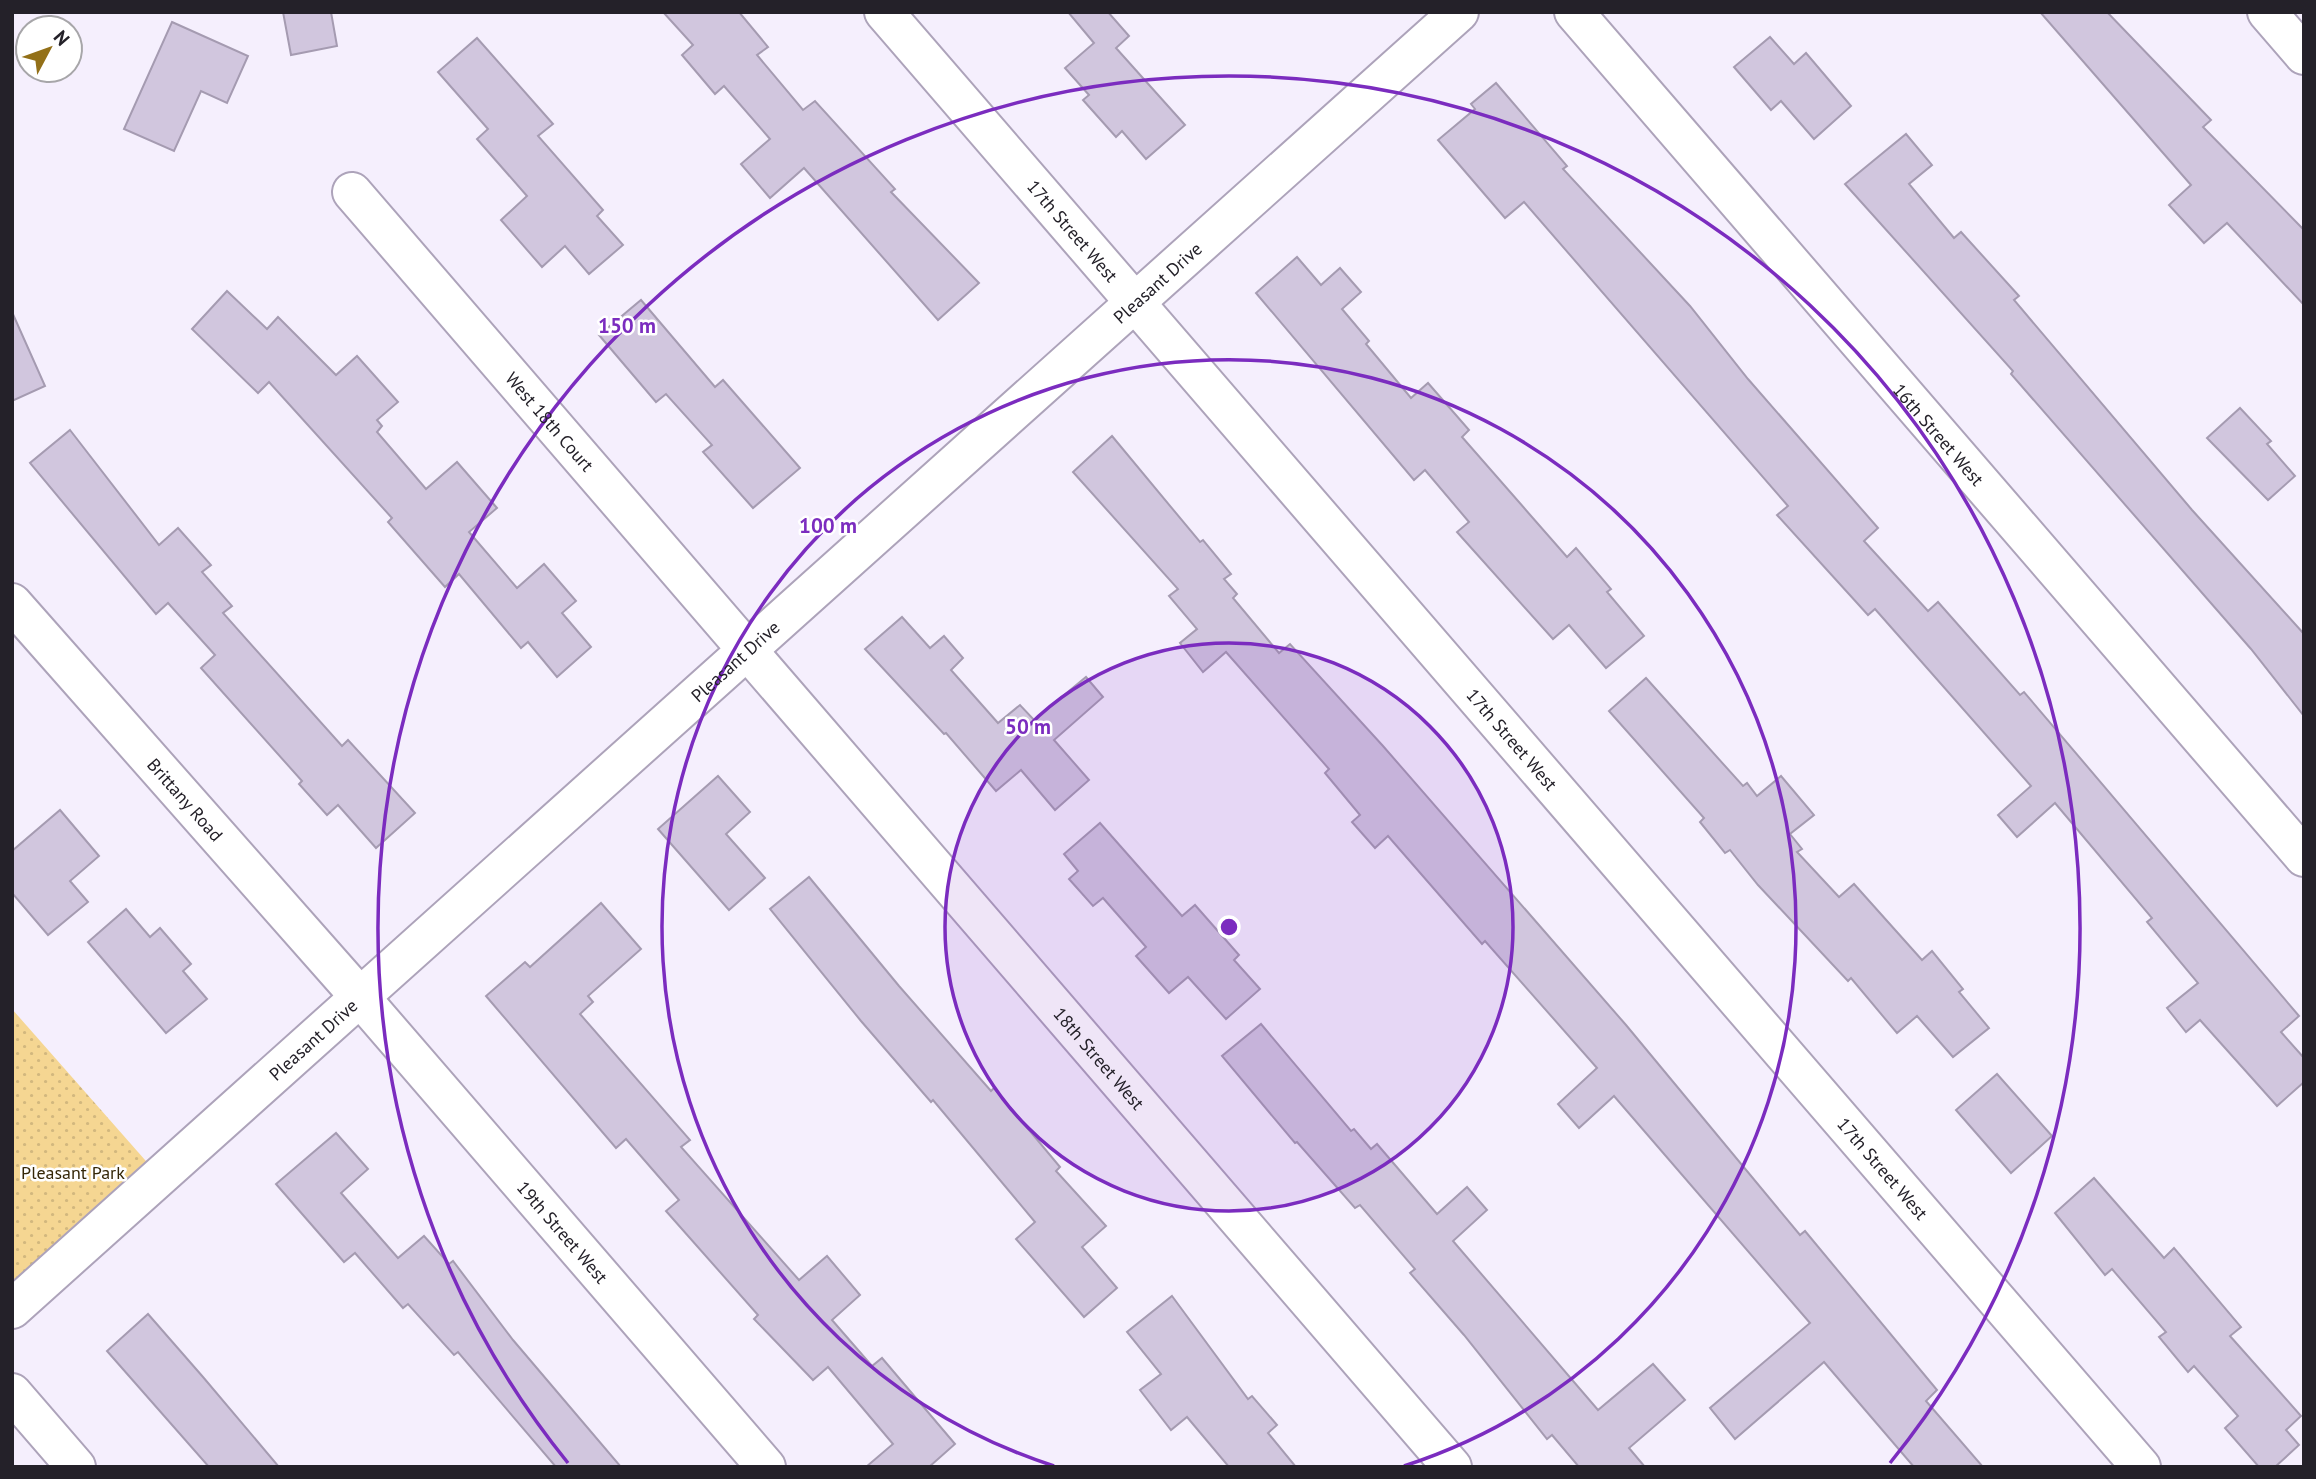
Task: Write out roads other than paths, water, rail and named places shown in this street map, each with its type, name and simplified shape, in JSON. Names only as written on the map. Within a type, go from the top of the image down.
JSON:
[{"type":"street","name":"17th Street West","points":[[884,12],[2141,1467]]},
{"type":"street","name":"Pleasant Drive","points":[[12,1309],[1459,12]]},
{"type":"street","name":"16th Street West","points":[[1574,12],[2304,857]]},
{"type":"street","points":[[2267,12],[2304,55]]},
{"type":"street","name":"West 18th Court","points":[[352,192],[746,651]]},
{"type":"street","name":"Brittany Road","points":[[12,603],[360,997]]},
{"type":"street","name":"18th Street West","points":[[746,651],[1452,1467]]},
{"type":"street","name":"19th Street West","points":[[360,997],[766,1467]]},
{"type":"street","points":[[12,1393],[76,1467]]},
{"type":"park label","name":"Pleasant Park","points":[[73,1172]]}]
